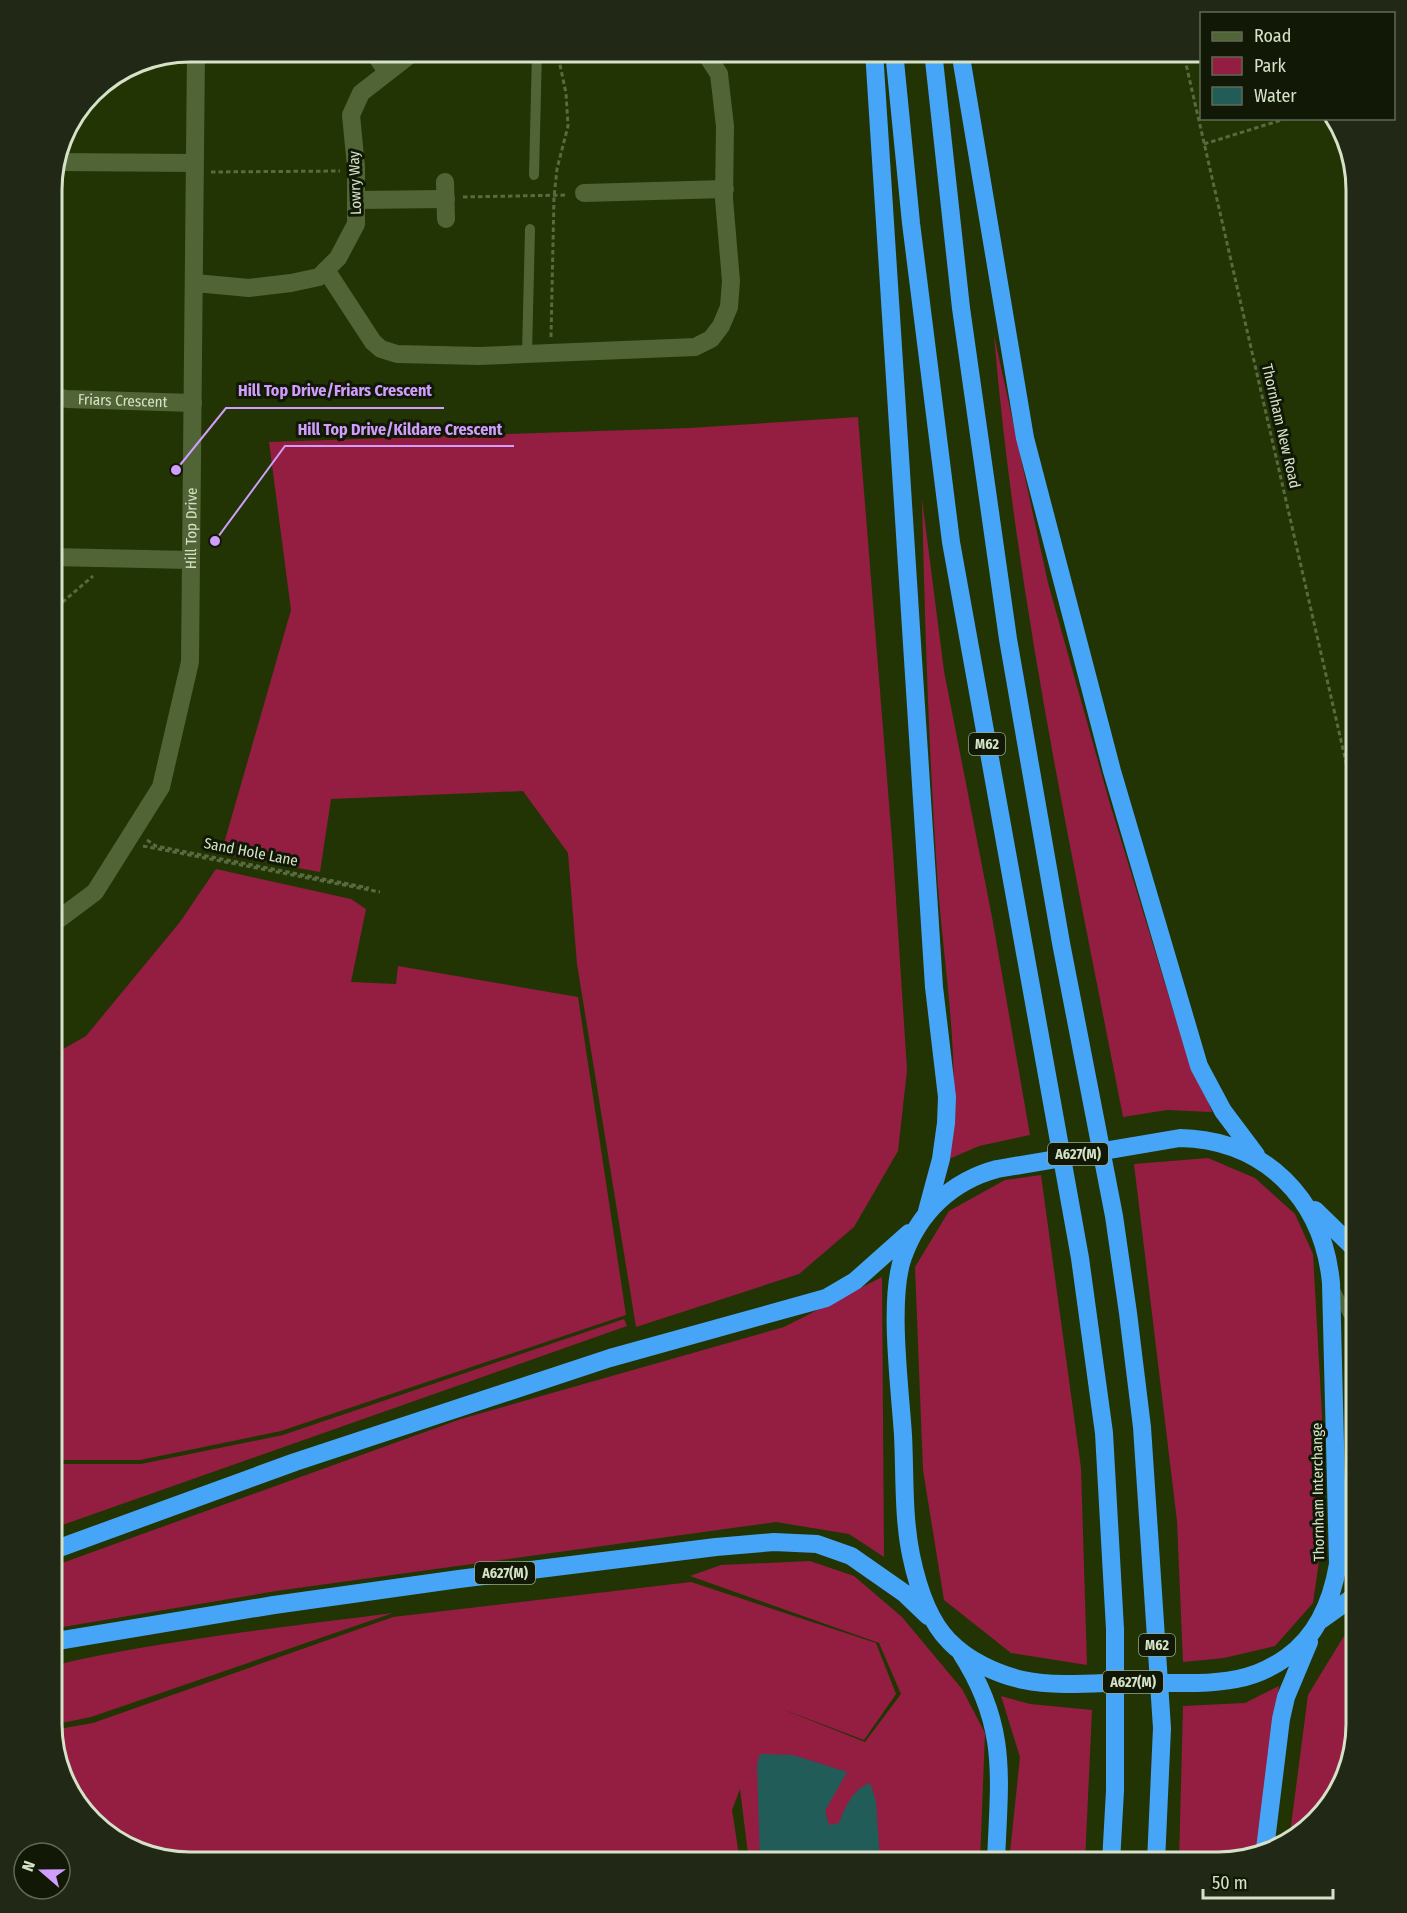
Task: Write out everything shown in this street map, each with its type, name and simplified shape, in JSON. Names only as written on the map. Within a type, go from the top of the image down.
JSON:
[{"type":"highway","points":[[875,62],[934,987],[946,1097],[944,1141],[922,1218]]},
{"type":"highway","name":"M62","points":[[895,62],[911,223],[951,542],[1080,1258],[1104,1433],[1115,1629],[1115,1791],[1112,1852]]},
{"type":"highway","name":"M62","points":[[934,62],[961,308],[1008,639],[1061,943],[1114,1216],[1131,1336],[1142,1427],[1162,1728],[1156,1852]]},
{"type":"highway","points":[[962,62],[1024,438],[1112,771],[1199,1066],[1223,1112],[1261,1161]]},
{"type":"highway","name":"Thornham Interchange","points":[[1180,1138],[1224,1144],[1261,1161],[1287,1181],[1301,1196],[1324,1242],[1331,1282],[1338,1564],[1331,1595],[1317,1626],[1288,1657],[1260,1672],[1236,1679],[1200,1682],[1030,1681],[989,1668],[959,1650],[936,1624],[922,1595],[910,1552],[896,1298],[903,1257],[922,1218],[955,1187],[976,1175],[1009,1167],[1180,1138]]},
{"type":"highway","name":"A627(M)","points":[[1301,1196],[1346,1240]]},
{"type":"highway","name":"A627(M)","points":[[62,1547],[295,1462],[610,1358],[826,1298],[855,1281],[922,1218]]},
{"type":"highway","name":"A627(M)","points":[[62,1640],[274,1605],[436,1582],[716,1546],[774,1542],[817,1544],[851,1556],[904,1593],[936,1624]]},
{"type":"highway","name":"A627(M)","points":[[1317,1626],[1346,1603]]},
{"type":"highway","points":[[1266,1842],[1286,1697],[1317,1626]]},
{"type":"highway","points":[[959,1650],[985,1698],[996,1730],[999,1765],[996,1852]]},
{"type":"street","name":"Hill Top Drive","points":[[62,917],[95,892],[161,787],[190,662],[196,62]]},
{"type":"street","points":[[380,62],[387,72]]},
{"type":"street","name":"Lowry Way","points":[[326,270],[338,258],[356,224],[356,171],[351,115],[361,93],[400,62]]},
{"type":"street","points":[[195,283],[249,288],[318,277],[326,270],[362,327],[381,349],[397,354],[479,356],[695,347],[711,339],[721,326],[729,307],[731,281],[724,189],[725,126],[719,74],[711,62]]},
{"type":"street","points":[[65,162],[194,168]]},
{"type":"street","points":[[584,193],[724,189]]},
{"type":"street","points":[[356,200],[446,193],[446,219]]},
{"type":"street","name":"Friars Crescent","points":[[62,398],[193,403]]},
{"type":"street","points":[[62,557],[191,560]]},
{"type":"lane","points":[[534,175],[537,62]]},
{"type":"lane","points":[[527,354],[530,228]]},
{"type":"lane","points":[[1331,1282],[1346,1310]]},
{"type":"lane","points":[[1338,1564],[1346,1545]]},
{"type":"path","points":[[550,354],[554,197],[557,169],[568,126],[566,93],[559,62]]},
{"type":"path","name":"Thornham New Road","points":[[1185,62],[1346,762]]},
{"type":"path","points":[[1204,144],[1282,120]]},
{"type":"path","points":[[194,168],[356,171]]},
{"type":"path","points":[[446,193],[554,197],[584,193]]},
{"type":"path","points":[[62,602],[112,558]]},
{"type":"path","points":[[130,837],[380,892]]},
{"type":"path","name":"Sand Hole Lane","points":[[130,837],[156,846],[369,888]]},
{"type":"green space","points":[[994,335],[1048,583],[1110,804],[1173,1010],[1212,1112],[1167,1110],[1123,1117],[1066,825],[1031,630],[1016,532]]},
{"type":"green space","points":[[858,417],[893,853],[907,1070],[898,1151],[854,1227],[799,1274],[636,1327],[577,964],[568,853],[523,791],[331,799],[320,872],[221,854],[291,610],[269,442],[690,428]]},
{"type":"green space","points":[[922,499],[944,671],[992,917],[1030,1135],[979,1146],[949,1159],[953,1125],[953,1057],[932,790]]},
{"type":"green space","points":[[216,869],[351,899],[366,909],[351,982],[396,984],[398,966],[578,997],[626,1315],[281,1431],[140,1460],[62,1460],[62,1050],[86,1036],[180,922]]},
{"type":"green space","points":[[1208,1158],[1255,1178],[1295,1214],[1313,1254],[1322,1416],[1320,1554],[1313,1603],[1275,1646],[1224,1658],[1183,1662],[1177,1521],[1134,1164]]},
{"type":"green space","points":[[1041,1175],[1081,1468],[1087,1665],[1011,1653],[944,1600],[923,1470],[915,1267],[949,1211],[1005,1180]]},
{"type":"green space","points":[[882,1277],[884,1557],[849,1534],[776,1522],[276,1591],[62,1627],[62,1563],[461,1419],[784,1327]]},
{"type":"green space","points":[[624,1319],[627,1326],[62,1525],[62,1464],[141,1464],[283,1435]]},
{"type":"green space","points":[[810,1561],[854,1576],[902,1617],[962,1689],[985,1733],[980,1852],[748,1852],[740,1789],[732,1810],[738,1852],[182,1851],[149,1845],[112,1825],[88,1801],[71,1772],[66,1756],[62,1728],[93,1723],[393,1617],[691,1582],[876,1643],[896,1694],[864,1740],[777,1707],[865,1742],[901,1694],[879,1643],[690,1576],[721,1565]]},
{"type":"green space","points":[[393,1613],[91,1717],[62,1723],[62,1664],[178,1642]]},
{"type":"green space","points":[[1346,1634],[1346,1723],[1341,1756],[1336,1772],[1319,1801],[1308,1814],[1291,1828],[1308,1695]]},
{"type":"green space","points":[[1279,1686],[1258,1845],[1217,1852],[1179,1852],[1183,1706],[1245,1703]]},
{"type":"green space","points":[[1001,1696],[1030,1704],[1092,1710],[1085,1852],[1010,1852],[1020,1757]]},
{"type":"water","points":[[760,1754],[793,1755],[847,1772],[825,1811],[829,1825],[839,1823],[854,1794],[870,1783],[876,1801],[879,1852],[760,1852],[757,1765]]},
{"type":"place","name":"Hill Top Drive/Friars Crescent","points":[[176,470]]},
{"type":"place","name":"Hill Top Drive/Kildare Crescent","points":[[215,541]]}]
